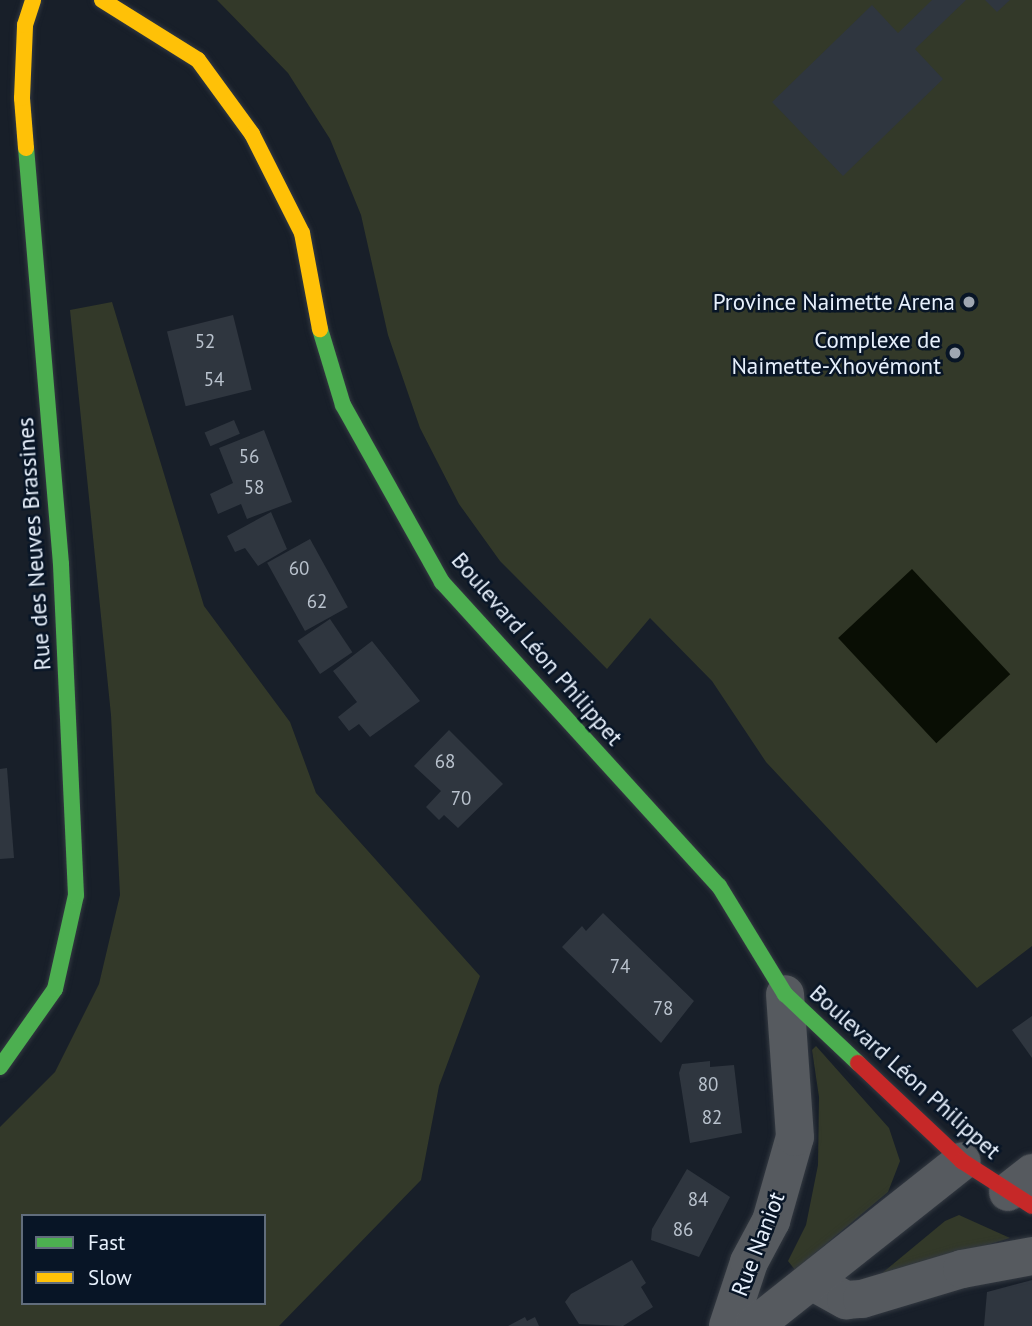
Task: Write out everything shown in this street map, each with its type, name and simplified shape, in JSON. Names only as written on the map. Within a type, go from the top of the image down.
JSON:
[{"type":"street","name":"Rue des Neuves Brassines","points":[[0,1067],[55,989],[76,895],[61,564],[22,97],[25,25],[33,0]]},
{"type":"street","name":"Boulevard Léon Philippet","points":[[102,0],[198,60],[252,134],[302,233],[323,346],[343,405],[442,582],[719,886],[785,994],[962,1161],[1024,1191]]},
{"type":"street","name":"Rue Naniot","points":[[728,1326],[749,1262],[771,1221],[794,1137],[785,994]]},
{"type":"street","name":"Rue Naniot","points":[[754,1326],[813,1282],[962,1161]]},
{"type":"street","points":[[813,1282],[846,1300],[862,1298],[962,1269],[1032,1256]]},
{"type":"green space","points":[[217,0],[1032,0],[1032,946],[977,988],[766,762],[712,681],[650,618],[607,669],[500,561],[459,504],[420,428],[388,335],[361,215],[330,139],[288,73]]},
{"type":"green space","points":[[112,302],[204,606],[290,722],[316,793],[480,976],[439,1086],[421,1180],[279,1326],[0,1326],[0,1127],[55,1072],[99,984],[120,895],[111,715],[70,310]]},
{"type":"green space","points":[[816,1046],[889,1128],[900,1161],[888,1192],[795,1270],[788,1261],[806,1225],[818,1165],[819,1097],[812,1050]]},
{"type":"green space","points":[[959,1215],[1010,1238],[875,1279],[945,1221]]},
{"type":"shaded area","points":[[912,569],[1010,674],[936,743],[838,638]]},
{"type":"building","points":[[932,0],[966,0],[915,49],[943,79],[843,176],[772,102],[872,5],[898,33]]},
{"type":"building","points":[[985,0],[1010,0],[997,12]]},
{"type":"building","points":[[233,315],[252,390],[186,406],[167,331]]},
{"type":"building","points":[[234,420],[240,434],[210,446],[205,433]]},
{"type":"building","points":[[264,430],[292,502],[247,519],[241,504],[218,514],[210,494],[233,483],[219,448]]},
{"type":"building","points":[[271,512],[287,549],[258,566],[245,548],[235,552],[227,536]]},
{"type":"building","points":[[310,539],[348,607],[305,631],[267,563]]},
{"type":"building","points":[[330,619],[352,652],[320,674],[298,641]]},
{"type":"building","points":[[372,641],[420,701],[370,737],[359,724],[349,731],[338,717],[357,702],[333,671]]},
{"type":"building","points":[[449,730],[503,784],[458,828],[444,815],[439,820],[426,807],[441,791],[414,766]]},
{"type":"building","points":[[7,768],[14,858],[0,859],[0,769]]},
{"type":"building","points":[[603,913],[694,1001],[661,1043],[562,947],[582,926],[586,931]]},
{"type":"building","points":[[1032,1016],[1032,1058],[1012,1030]]},
{"type":"building","points":[[710,1061],[710,1067],[734,1065],[742,1133],[690,1143],[679,1073],[682,1064]]},
{"type":"building","points":[[687,1169],[730,1197],[699,1257],[651,1240],[652,1229]]},
{"type":"building","points":[[632,1260],[646,1283],[641,1287],[653,1307],[623,1326],[579,1324],[565,1302],[571,1294]]},
{"type":"building","points":[[1032,1280],[1032,1326],[984,1326],[987,1292]]},
{"type":"building","points":[[525,1317],[527,1321],[535,1317],[539,1326],[508,1326]]},
{"type":"traffic: fast","points":[[0,1067],[55,989],[76,895],[61,564],[26,148]]},
{"type":"traffic: fast","points":[[320,329],[343,405],[442,582],[719,886],[785,994],[858,1063]]},
{"type":"traffic: slow","points":[[26,148],[22,98],[25,25],[33,0]]},
{"type":"traffic: slow","points":[[102,0],[198,60],[252,134],[302,233],[320,329]]},
{"type":"traffic: jam","points":[[858,1063],[962,1161],[1032,1206]]},
{"type":"place","name":"Province Naimette Arena","points":[[969,302]]},
{"type":"place","name":"Complexe de Naimette-Xhovémont","points":[[955,353]]}]
